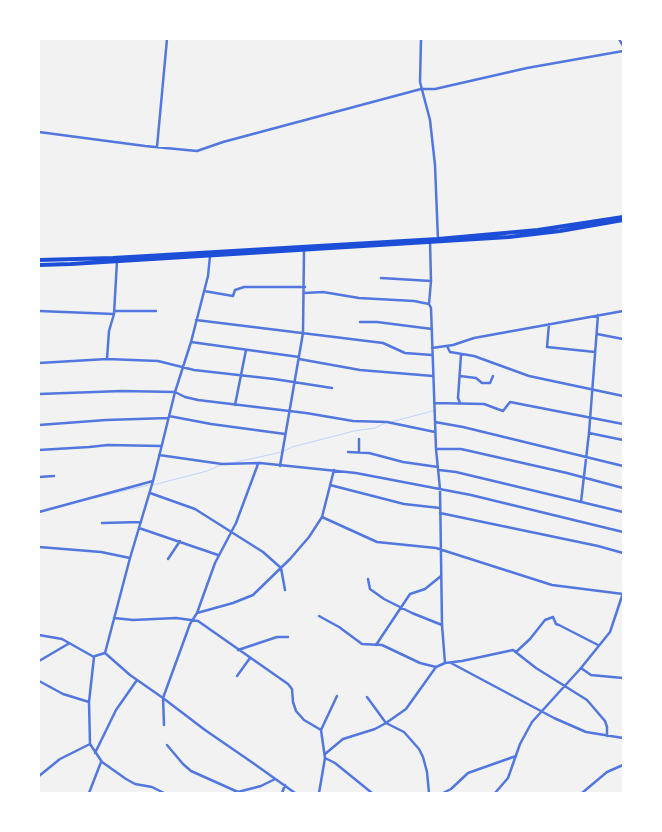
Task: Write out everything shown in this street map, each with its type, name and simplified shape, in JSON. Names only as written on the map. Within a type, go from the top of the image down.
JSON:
[{"type":"main road","points":[[39,265],[539,234],[623,218]]},
{"type":"main road","points":[[39,260],[113,258],[430,241]]},
{"type":"street","points":[[157,147],[167,39]]},
{"type":"street","points":[[421,39],[421,89],[430,120],[435,165],[438,240]]},
{"type":"street","points":[[619,39],[623,46]]},
{"type":"street","points":[[39,132],[197,151],[223,142],[421,89],[435,90],[527,68],[623,51]]},
{"type":"street","points":[[430,241],[431,281],[429,304],[431,308],[436,449],[440,489],[442,625],[445,663]]},
{"type":"street","points":[[280,466],[302,333],[304,250]]},
{"type":"street","points":[[105,653],[130,558],[150,493],[168,417],[191,342],[204,291],[210,253]]},
{"type":"street","points":[[107,359],[109,334],[114,313],[117,261]]},
{"type":"street","points":[[381,278],[431,281]]},
{"type":"street","points":[[204,291],[233,296],[235,290],[244,287],[304,287]]},
{"type":"street","points":[[304,293],[323,292],[359,298],[414,301],[429,304]]},
{"type":"street","points":[[39,311],[114,313],[156,311]]},
{"type":"street","points":[[432,348],[447,346],[474,338],[623,311]]},
{"type":"street","points":[[581,502],[589,433],[598,315]]},
{"type":"street","points":[[196,320],[380,342],[405,353],[432,355]]},
{"type":"street","points":[[360,322],[377,322],[432,329]]},
{"type":"street","points":[[549,324],[547,347],[595,352]]},
{"type":"street","points":[[596,334],[623,339]]},
{"type":"street","points":[[191,342],[376,372],[433,376]]},
{"type":"street","points":[[447,346],[450,352],[486,360],[528,376],[623,396]]},
{"type":"street","points":[[235,405],[246,350]]},
{"type":"street","points":[[460,403],[458,398],[461,354]]},
{"type":"street","points":[[39,363],[107,359],[158,361],[183,367],[332,388]]},
{"type":"street","points":[[460,376],[476,378],[482,383],[490,383],[493,376]]},
{"type":"street","points":[[39,394],[122,391],[175,392],[190,398],[235,405],[353,421],[386,422],[436,432]]},
{"type":"street","points":[[434,403],[484,404],[503,411],[510,402],[623,424]]},
{"type":"street","points":[[39,425],[168,417],[285,434]]},
{"type":"street","points":[[435,422],[463,427],[623,466]]},
{"type":"street","points":[[589,433],[623,440]]},
{"type":"street","points":[[358,452],[359,439]]},
{"type":"street","points":[[39,450],[108,444],[161,446]]},
{"type":"street","points":[[436,449],[461,449],[623,488]]},
{"type":"street","points":[[348,452],[369,453],[403,462],[439,468],[623,512]]},
{"type":"street","points":[[160,455],[222,464],[289,465],[356,473],[440,489],[623,532]]},
{"type":"street","points":[[164,725],[164,698],[193,619],[219,555],[232,533],[258,464]]},
{"type":"street","points":[[197,613],[250,597],[263,587],[309,537],[322,517],[334,470]]},
{"type":"street","points":[[39,477],[54,476]]},
{"type":"street","points":[[39,512],[153,481]]},
{"type":"street","points":[[330,485],[404,504],[440,508]]},
{"type":"street","points":[[150,493],[195,509],[263,552],[281,568],[285,590]]},
{"type":"street","points":[[440,513],[623,552]]},
{"type":"street","points":[[322,517],[377,542],[441,550],[552,585],[623,594],[612,628],[581,668],[532,722],[520,744],[508,778],[494,793]]},
{"type":"street","points":[[102,523],[141,522]]},
{"type":"street","points":[[139,528],[219,555]]},
{"type":"street","points":[[168,559],[180,541]]},
{"type":"street","points":[[39,547],[107,553],[130,558]]},
{"type":"street","points":[[376,645],[410,594],[425,589],[442,576]]},
{"type":"street","points":[[368,579],[372,591],[402,608],[442,625]]},
{"type":"street","points":[[319,616],[339,626],[362,644],[386,647],[420,663],[436,667]]},
{"type":"street","points":[[516,652],[530,639],[545,620],[553,617],[558,626],[598,645]]},
{"type":"street","points":[[114,618],[127,620],[176,618],[193,619],[201,623],[288,684],[292,689],[296,711],[304,720],[321,730]]},
{"type":"street","points":[[39,635],[56,638],[94,657],[105,653]]},
{"type":"street","points":[[238,650],[277,637],[288,637]]},
{"type":"street","points":[[39,661],[68,643]]},
{"type":"street","points":[[325,754],[349,736],[376,729],[409,707],[436,667],[445,663],[511,650],[587,700],[604,721],[607,727],[607,736]]},
{"type":"street","points":[[105,653],[119,667],[295,793]]},
{"type":"street","points":[[94,657],[89,702],[90,744],[102,762],[132,782],[152,787],[164,793]]},
{"type":"street","points":[[237,676],[250,658]]},
{"type":"street","points":[[449,663],[542,713],[586,732],[623,737]]},
{"type":"street","points":[[581,668],[591,675],[623,678]]},
{"type":"street","points":[[95,753],[116,710],[137,680]]},
{"type":"street","points":[[39,681],[63,694],[89,702]]},
{"type":"street","points":[[320,793],[325,754],[321,730],[337,696]]},
{"type":"street","points":[[367,698],[386,723],[404,732],[419,749],[427,772],[429,793]]},
{"type":"street","points":[[39,776],[60,759],[90,744]]},
{"type":"street","points":[[167,746],[191,771],[236,792],[252,789],[276,779]]},
{"type":"street","points":[[446,793],[468,773],[517,756]]},
{"type":"street","points":[[324,758],[334,763],[372,793]]},
{"type":"street","points":[[89,793],[102,762]]},
{"type":"street","points":[[582,793],[607,772],[623,765]]},
{"type":"street","points":[[282,793],[285,785]]},
{"type":"waterway","points":[[391,422],[436,410]]},
{"type":"waterway","points":[[232,463],[282,452],[292,447],[354,431],[375,428],[385,423]]},
{"type":"waterway","points":[[153,485],[207,471],[221,465]]},
{"type":"waterway","points":[[94,498],[149,485]]}]
